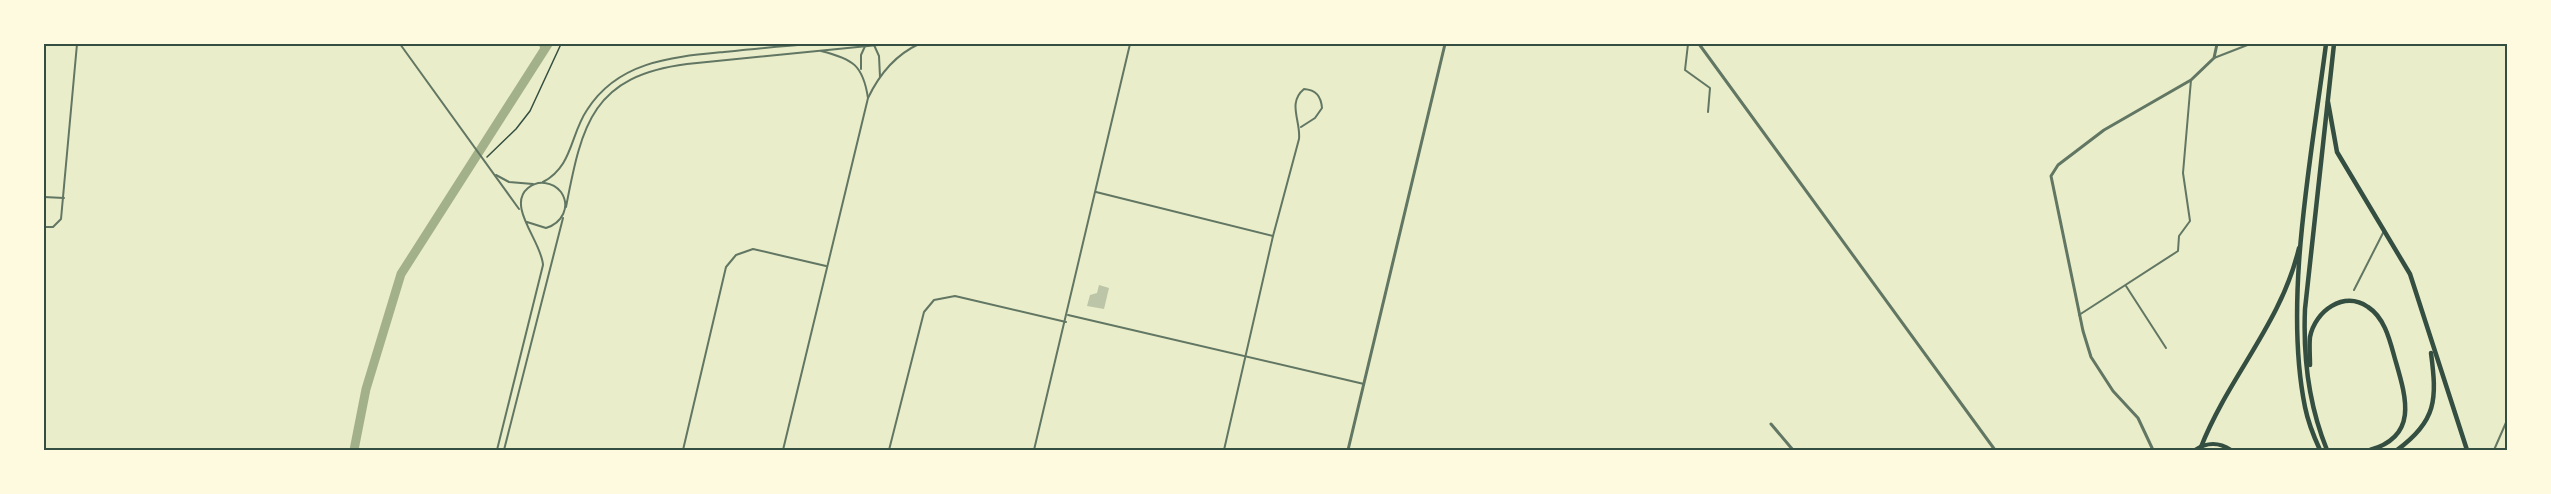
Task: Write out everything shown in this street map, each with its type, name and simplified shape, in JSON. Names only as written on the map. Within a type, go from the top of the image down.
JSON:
[{"type":"highway","points":[[2320,450],[2305,410],[2301,387],[2298,307],[2302,237],[2326,44]]},
{"type":"highway","points":[[2327,450],[2313,407],[2304,343],[2304,309],[2334,44]]},
{"type":"highway","points":[[2328,93],[2337,152],[2410,274],[2430,343],[2467,450]]},
{"type":"highway","points":[[2201,447],[2212,418],[2277,311],[2295,267],[2302,237]]},
{"type":"highway","points":[[2309,379],[2310,337],[2316,319],[2324,310],[2340,301],[2357,301],[2369,308],[2381,321],[2389,339],[2406,396],[2407,409],[2397,433],[2383,446],[2370,450]]},
{"type":"highway","points":[[2397,450],[2424,425],[2433,402],[2436,390],[2430,343]]},
{"type":"main road","points":[[2196,450],[2217,444],[2231,450]]},
{"type":"street","points":[[44,226],[53,227],[58,224],[64,198],[77,44]]},
{"type":"street","points":[[400,44],[521,211],[543,257],[543,265],[497,450]]},
{"type":"street","points":[[494,173],[509,182],[543,182],[565,164],[579,125],[592,102],[609,84],[629,71],[666,58],[811,44]]},
{"type":"street","points":[[873,44],[879,56],[880,77]]},
{"type":"street","points":[[504,450],[582,140],[589,122],[605,99],[626,81],[666,66],[888,44]]},
{"type":"street","points":[[783,450],[868,98],[880,77],[897,57],[919,44]]},
{"type":"street","points":[[1034,450],[1068,315],[1130,44]]},
{"type":"street","points":[[1348,450],[1445,44]]},
{"type":"street","points":[[1688,44],[1685,70],[1706,82],[1710,88],[1708,112]]},
{"type":"street","points":[[1700,44],[1995,450]]},
{"type":"street","points":[[2214,58],[2217,44]]},
{"type":"street","points":[[2153,450],[2138,418],[2100,373],[2091,357],[2079,315],[2051,176],[2054,170],[2104,130],[2191,80],[2214,58],[2250,44]]},
{"type":"street","points":[[866,45],[861,55],[868,98]]},
{"type":"street","points":[[822,51],[846,59],[862,72]]},
{"type":"street","points":[[2079,315],[2176,254],[2180,247],[2181,232],[2190,221],[2183,173],[2191,80]]},
{"type":"street","points":[[1224,450],[1273,236],[1301,127],[1295,111],[1298,94],[1304,89],[1313,90],[1318,94],[1322,108],[1315,118],[1301,127]]},
{"type":"street","points":[[543,182],[558,188],[563,194],[566,207]]},
{"type":"street","points":[[521,211],[521,198],[525,191],[537,183]]},
{"type":"street","points":[[1096,192],[1273,236]]},
{"type":"street","points":[[44,196],[64,198]]},
{"type":"street","points":[[527,222],[546,228],[558,222],[564,213]]},
{"type":"street","points":[[2354,290],[2384,231]]},
{"type":"street","points":[[683,450],[726,267],[736,255],[753,249],[827,266]]},
{"type":"street","points":[[2126,286],[2166,348]]},
{"type":"street","points":[[889,450],[924,312],[934,300],[954,296],[1066,322]]},
{"type":"street","points":[[1068,315],[1364,384]]},
{"type":"street","points":[[2494,450],[2508,418]]},
{"type":"street","points":[[1771,424],[1793,450]]},
{"type":"path","points":[[483,158],[526,117],[561,44]]},
{"type":"building","points":[[1099,285],[1109,288],[1104,309],[1087,306],[1090,295],[1097,293]]},
{"type":"waterway","points":[[542,46],[547,44]]},
{"type":"waterway","points":[[354,450],[366,389],[401,274],[548,44]]}]
